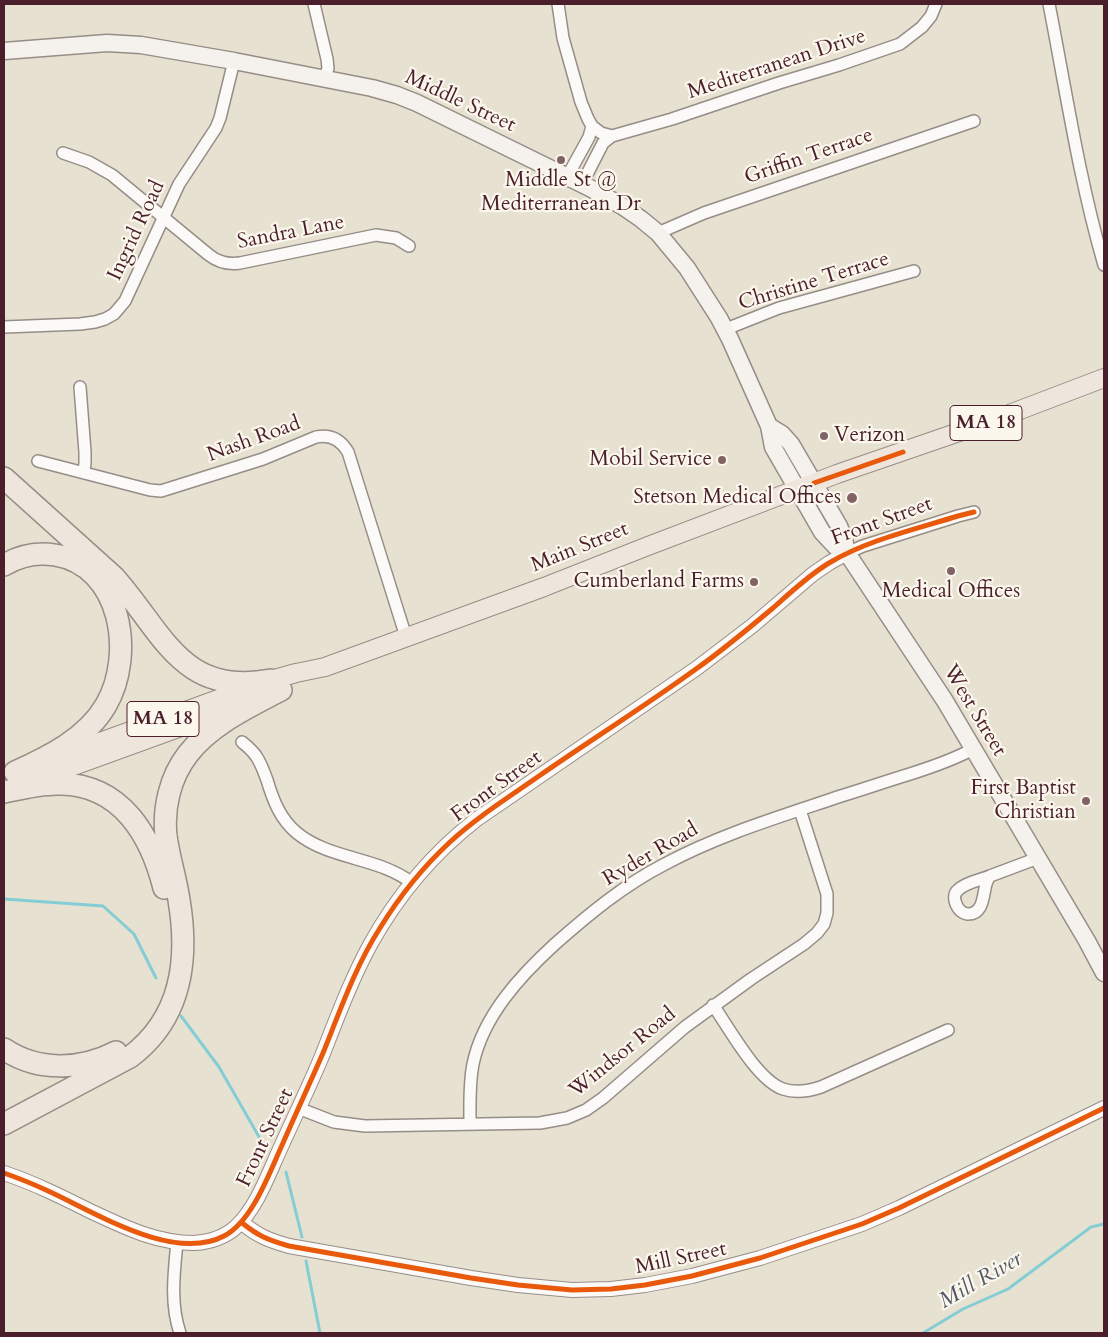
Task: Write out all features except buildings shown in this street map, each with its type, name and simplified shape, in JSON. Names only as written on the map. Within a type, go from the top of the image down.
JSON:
[{"type":"highway","points":[[4,478],[114,577],[168,647],[184,663],[203,674],[222,681],[276,685]]},
{"type":"highway","points":[[4,565],[22,557],[37,554],[61,556],[76,562],[89,570],[104,588],[115,610],[120,634],[117,678],[110,696],[100,713],[68,743],[48,756],[10,774]]},
{"type":"highway","points":[[4,1124],[130,1057],[143,1047],[163,1023],[171,1008],[177,990],[182,964],[183,942],[180,901],[166,837],[166,814],[170,789],[183,760],[203,737],[276,685]]},
{"type":"highway","points":[[4,792],[45,785],[76,785],[98,792],[124,809],[142,832],[156,861],[166,897],[170,935],[167,977],[158,1006],[142,1031],[121,1049],[96,1061],[81,1065],[65,1066],[31,1062],[15,1056],[4,1049]]},
{"type":"main road","name":"Middle Street","points":[[4,50],[128,43],[326,78],[387,92],[417,103],[574,180],[622,206],[658,233],[687,268],[714,308],[726,329],[769,426],[773,447],[822,532],[836,547],[847,554]]},
{"type":"main road","name":"Main Street","points":[[10,774],[276,685],[306,678],[325,667],[544,587],[664,539],[814,483],[991,421],[1104,378]]},
{"type":"main road","name":"Middle Street","points":[[769,426],[787,439],[814,483],[839,526],[847,554]]},
{"type":"main road","name":"West Street","points":[[847,554],[938,690],[1104,973]]},
{"type":"main road","name":"Main Street","points":[[4,792],[194,723],[276,685]]},
{"type":"street","points":[[314,4],[327,59],[326,78]]},
{"type":"street","points":[[558,4],[562,38],[581,102],[592,126],[601,133],[612,136]]},
{"type":"street","name":"Mediterranean Drive","points":[[612,136],[672,119],[779,82],[900,44],[922,27],[931,16],[936,4]]},
{"type":"street","points":[[1049,4],[1082,177],[1104,265]]},
{"type":"street","name":"Ingrid Road","points":[[4,327],[80,324],[100,320],[114,314],[124,302],[179,184],[216,128],[234,61]]},
{"type":"street","name":"Griffin Terrace","points":[[658,233],[704,212],[974,121]]},
{"type":"street","points":[[574,180],[592,126]]},
{"type":"street","points":[[574,180],[603,143],[612,136]]},
{"type":"street","name":"Sandra Lane","points":[[63,154],[88,162],[112,175],[214,259],[223,263],[240,263],[368,236],[396,238],[409,246]]},
{"type":"street","name":"Christine Terrace","points":[[726,329],[779,308],[914,271]]},
{"type":"street","points":[[80,387],[85,458],[84,473]]},
{"type":"street","name":"Nash Road","points":[[38,461],[160,491],[263,459],[316,437],[328,436],[338,440],[346,447],[350,458],[406,637]]},
{"type":"street","name":"Front Street","points":[[4,1173],[46,1189],[140,1234],[177,1242],[199,1242],[216,1239],[232,1231],[241,1222],[264,1185],[359,966],[381,927],[412,883],[446,845],[477,819],[697,668],[829,563],[876,542],[974,512]]},
{"type":"street","points":[[242,742],[256,756],[281,815],[297,833],[316,845],[394,872],[412,883]]},
{"type":"street","name":"Ryder Road","points":[[470,1124],[471,1084],[474,1063],[489,1022],[506,996],[528,970],[589,914],[663,864],[716,839],[941,764],[973,749]]},
{"type":"street","name":"Windsor Road","points":[[298,1108],[326,1120],[351,1125],[552,1122],[586,1110],[603,1098],[713,1005],[804,944],[824,924],[827,913],[827,894],[800,810]]},
{"type":"street","points":[[989,877],[1038,858]]},
{"type":"street","points":[[713,1005],[760,1073],[774,1085],[790,1091],[809,1091],[821,1087],[948,1030]]},
{"type":"street","name":"Mill Street","points":[[241,1222],[265,1239],[289,1246],[471,1278],[572,1290],[610,1289],[645,1285],[692,1276],[760,1258],[862,1224],[1104,1108]]},
{"type":"street","points":[[177,1242],[174,1299],[175,1316],[180,1333]]},
{"type":"waterway","name":"Mill River","points":[[4,899],[103,906],[134,934],[156,978]]},
{"type":"waterway","name":"Mill River","points":[[181,1016],[219,1067],[266,1149]]},
{"type":"waterway","name":"Mill River","points":[[286,1172],[302,1237]]},
{"type":"waterway","name":"Mill River","points":[[923,1333],[963,1309],[1008,1289],[1091,1227],[1104,1224]]},
{"type":"waterway","name":"Mill River","points":[[306,1261],[320,1333]]},
{"type":"cycle path","points":[[814,483],[903,452]]},
{"type":"cycle path","points":[[4,1173],[46,1190],[110,1221],[158,1239],[181,1243],[204,1243],[224,1236],[244,1219],[260,1194],[323,1053],[355,974],[371,943],[403,894],[440,852],[460,833],[493,808],[706,662],[745,632],[807,578],[829,563],[875,541],[974,512]]},
{"type":"cycle path","points":[[241,1222],[264,1237],[289,1246],[471,1278],[572,1290],[611,1289],[645,1285],[692,1276],[760,1258],[862,1224],[899,1208],[1104,1108]]},
{"type":"place","name":"Middle St @ Mediterranean Dr","points":[[561,160]]},
{"type":"place","name":"Verizon","points":[[824,436]]},
{"type":"place","name":"Mobil Service","points":[[722,460]]},
{"type":"place","name":"Stetson Medical Offices","points":[[852,498]]},
{"type":"place","name":"Medical Offices","points":[[951,571]]},
{"type":"place","name":"Cumberland Farms","points":[[754,582]]},
{"type":"place","name":"First Baptist Christian","points":[[1086,801]]}]
